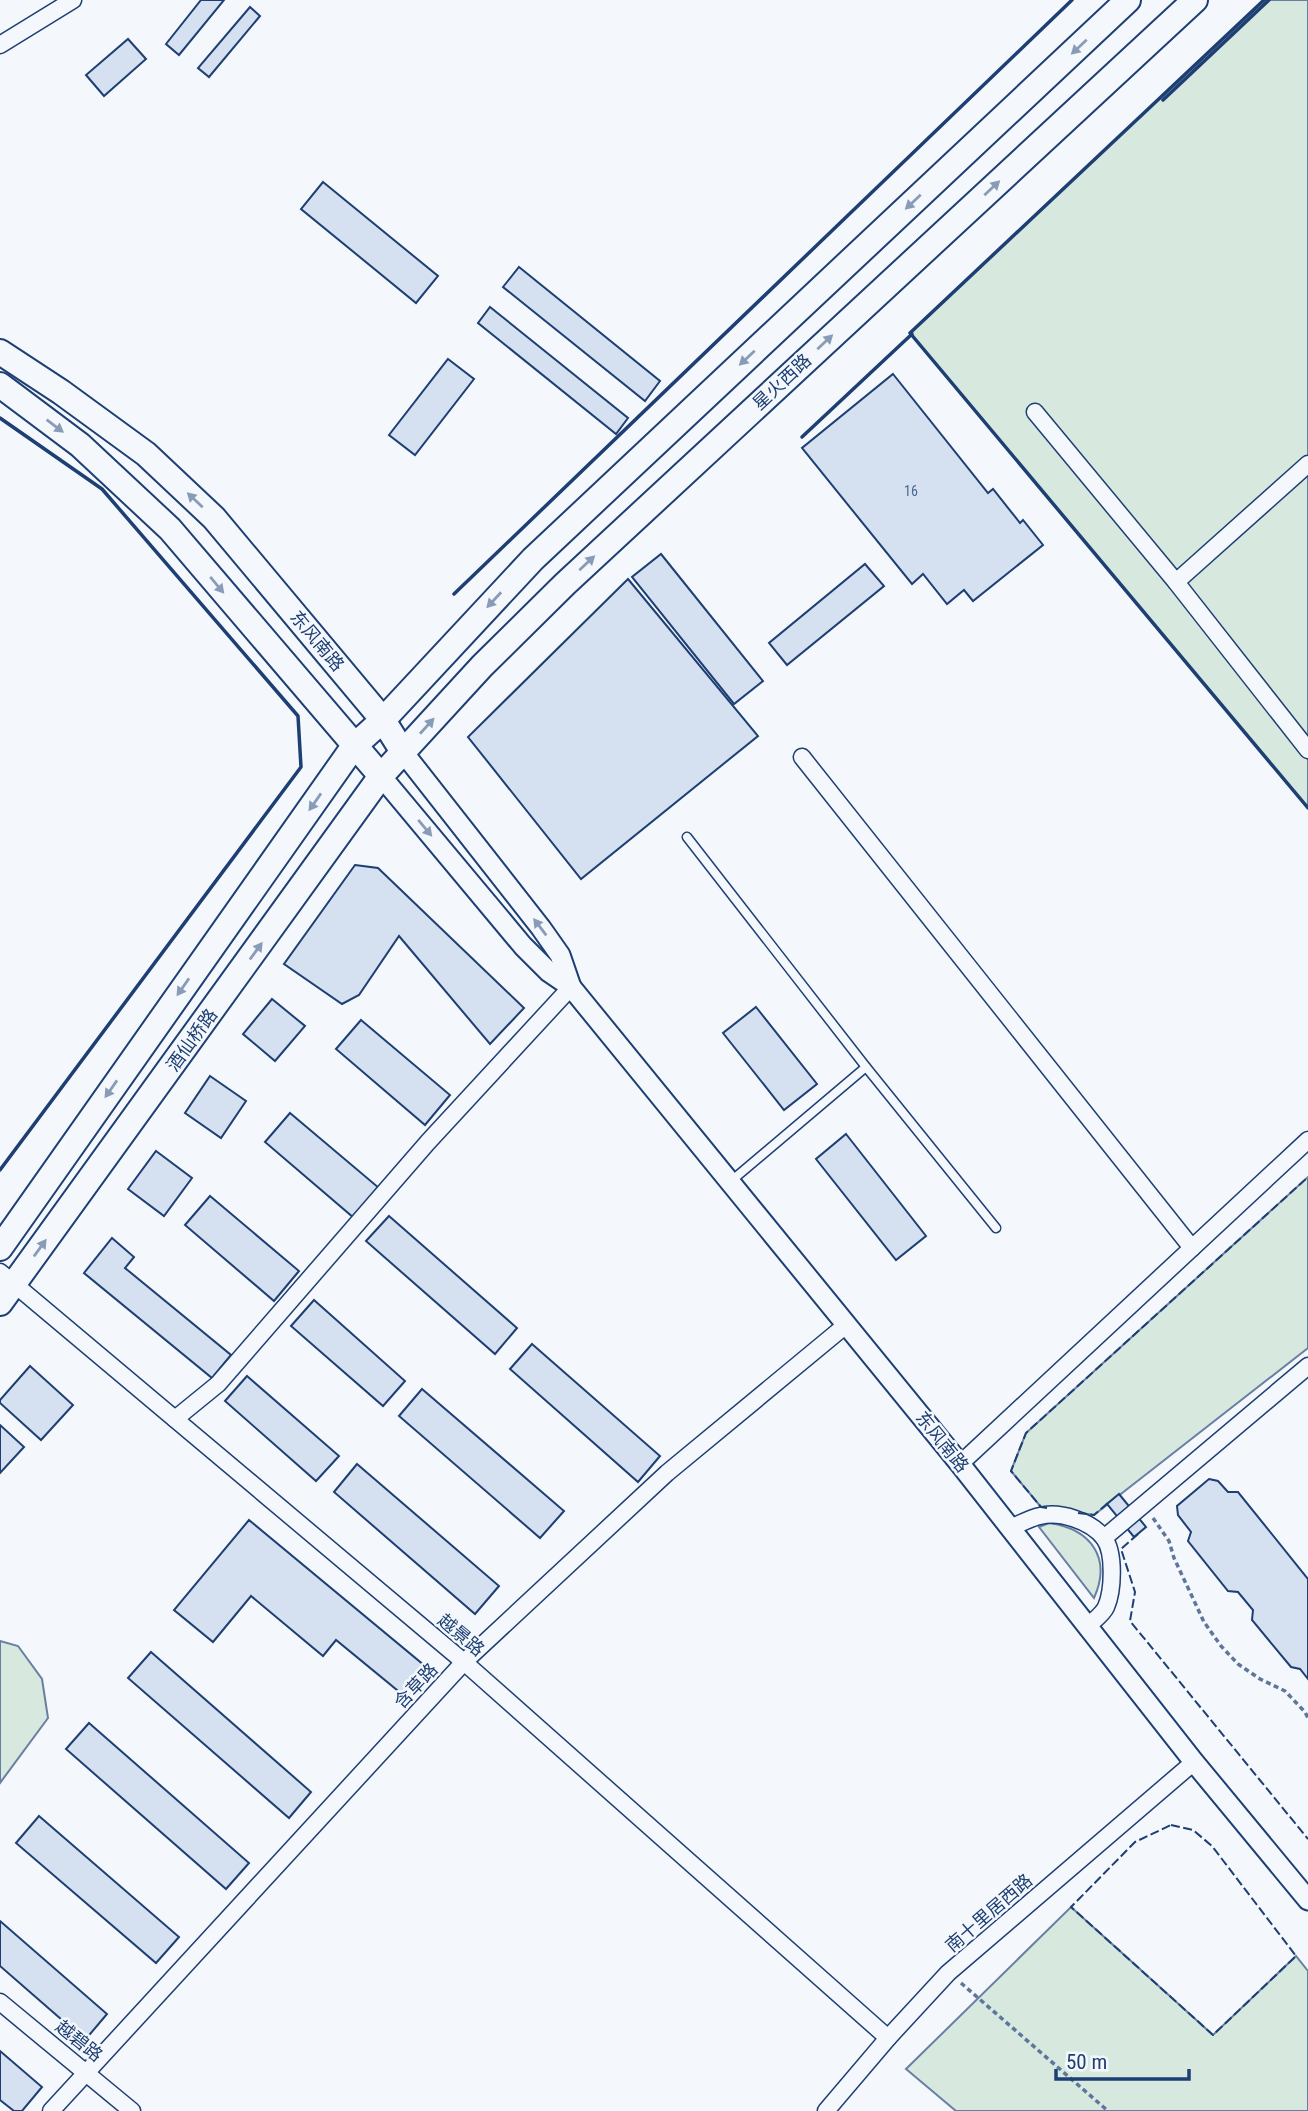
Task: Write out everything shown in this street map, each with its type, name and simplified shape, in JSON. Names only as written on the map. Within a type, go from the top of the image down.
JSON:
[{"type":"main road","points":[[0,1248],[354,747],[383,720],[533,559],[1128,0]]},
{"type":"main road","name":"星火西路","points":[[381,776],[482,666],[565,584],[1195,0]]},
{"type":"main road","name":"东风南路","points":[[2,352],[146,454],[214,518],[383,720],[403,752]]},
{"type":"main road","name":"东风南路","points":[[0,385],[80,444],[170,529],[381,776]]},
{"type":"main road","name":"酒仙桥路","points":[[5,1286],[202,1027],[381,776]]},
{"type":"street","points":[[0,46],[73,0]]},
{"type":"street","points":[[1035,412],[1176,582],[1308,750]]},
{"type":"street","points":[[1176,582],[1308,464]]},
{"type":"street","name":"东风南路","points":[[403,752],[541,928],[560,955],[571,987]]},
{"type":"street","points":[[802,757],[1192,1248]]},
{"type":"street","name":"东风南路","points":[[381,776],[523,946],[549,972],[571,987],[960,1464],[1194,1762],[1308,1900]]},
{"type":"street","points":[[175,1419],[219,1384],[428,1142],[571,987]]},
{"type":"street","points":[[960,1464],[1308,1140]]},
{"type":"street","name":"越景路","points":[[5,1286],[175,1419],[464,1662],[888,2038]]},
{"type":"street","name":"含草路","points":[[51,2111],[464,1662],[667,1473],[846,1325]]},
{"type":"street","points":[[1104,1538],[1308,1366]]},
{"type":"street","points":[[1010,1528],[1041,1515],[1061,1515],[1073,1517],[1104,1538],[1111,1558],[1110,1593],[1106,1608],[1087,1626]]},
{"type":"street","name":"南十里居西路","points":[[826,2111],[948,1973],[1194,1762]]},
{"type":"street","name":"越碧路","points":[[0,2002],[132,2111]]},
{"type":"lane","points":[[687,836],[866,1067],[996,1228]]},
{"type":"lane","points":[[730,1182],[866,1067]]},
{"type":"path","points":[[1144,1504],[1169,1541],[1174,1558],[1204,1622],[1221,1646],[1238,1664],[1285,1691],[1308,1717]]},
{"type":"path","points":[[948,1973],[1108,2111]]},
{"type":"shaded area","points":[[1264,0],[1308,0],[1308,808],[910,333]]},
{"type":"shaded area","points":[[1308,1177],[1308,1348],[1094,1515],[1041,1507],[1011,1471],[1026,1433]]},
{"type":"shaded area","points":[[1049,1523],[1076,1532],[1094,1548],[1099,1558],[1100,1570],[1094,1598],[1039,1527]]},
{"type":"shaded area","points":[[0,1641],[18,1646],[42,1679],[48,1718],[0,1783]]},
{"type":"shaded area","points":[[1071,1907],[1213,2035],[1296,1956],[1308,1971],[1308,2111],[956,2111],[906,2069]]},
{"type":"building","points":[[201,0],[224,0],[179,55],[166,44]]},
{"type":"building","points":[[250,7],[260,16],[209,77],[198,68]]},
{"type":"building","points":[[128,39],[146,59],[104,96],[86,75]]},
{"type":"building","points":[[323,182],[438,276],[416,303],[301,209]]},
{"type":"building","points":[[519,267],[660,381],[645,401],[503,287]]},
{"type":"building","points":[[490,307],[628,418],[616,434],[478,323]]},
{"type":"building","points":[[448,359],[474,379],[415,455],[389,435]]},
{"type":"building","points":[[893,374],[988,493],[993,489],[1020,523],[1023,520],[1043,545],[973,601],[964,590],[947,604],[923,574],[912,584],[802,448]]},
{"type":"building","points":[[661,554],[763,681],[734,704],[632,577]]},
{"type":"building","points":[[865,564],[884,586],[787,665],[769,643]]},
{"type":"building","points":[[628,579],[758,736],[581,879],[468,737]]},
{"type":"building","points":[[355,865],[378,868],[524,1008],[490,1044],[399,936],[359,995],[342,1004],[284,964]]},
{"type":"building","points":[[272,999],[305,1026],[275,1061],[243,1034]]},
{"type":"building","points":[[756,1007],[817,1084],[784,1110],[723,1033]]},
{"type":"building","points":[[361,1020],[450,1095],[425,1125],[336,1049]]},
{"type":"building","points":[[210,1076],[246,1101],[221,1138],[185,1113]]},
{"type":"building","points":[[290,1113],[379,1188],[354,1218],[265,1142]]},
{"type":"building","points":[[846,1134],[926,1236],[896,1260],[816,1159]]},
{"type":"building","points":[[156,1151],[192,1178],[164,1216],[128,1189]]},
{"type":"building","points":[[210,1196],[299,1271],[274,1301],[185,1225]]},
{"type":"building","points":[[389,1216],[517,1328],[495,1354],[366,1241]]},
{"type":"building","points":[[112,1238],[134,1257],[125,1268],[231,1355],[212,1378],[84,1273]]},
{"type":"building","points":[[314,1300],[405,1381],[383,1406],[291,1326]]},
{"type":"building","points":[[532,1344],[660,1456],[638,1482],[510,1369]]},
{"type":"building","points":[[30,1366],[73,1405],[41,1440],[0,1403]]},
{"type":"building","points":[[247,1376],[339,1456],[316,1481],[225,1401]]},
{"type":"building","points":[[422,1389],[564,1511],[540,1538],[399,1416]]},
{"type":"building","points":[[0,1425],[24,1447],[0,1473]]},
{"type":"building","points":[[357,1464],[499,1586],[475,1614],[334,1492]]},
{"type":"building","points":[[1209,1479],[1218,1481],[1228,1492],[1238,1492],[1308,1579],[1308,1679],[1300,1669],[1291,1667],[1252,1620],[1253,1610],[1238,1592],[1228,1591],[1188,1541],[1191,1532],[1178,1515],[1177,1506]]},
{"type":"building","points":[[1119,1494],[1146,1527],[1134,1537],[1107,1504]]},
{"type":"building","points":[[249,1520],[431,1671],[408,1699],[336,1640],[323,1656],[251,1596],[213,1642],[174,1610]]},
{"type":"building","points":[[151,1652],[311,1792],[289,1818],[128,1678]]},
{"type":"building","points":[[89,1723],[249,1863],[226,1889],[66,1749]]},
{"type":"building","points":[[39,1816],[179,1937],[156,1963],[16,1843]]},
{"type":"building","points":[[0,1921],[107,2014],[85,2040],[0,1966]]},
{"type":"building","points":[[0,2051],[42,2087],[22,2111],[14,2111],[0,2100]]},
{"type":"fence","points":[[1047,1508],[1041,1507],[1011,1471],[1026,1433],[1308,1177]]},
{"type":"fence","points":[[1078,1513],[1094,1515],[1108,1503]]},
{"type":"fence","points":[[1138,1534],[1121,1549],[1135,1592],[1130,1621],[1308,1839]]},
{"type":"fence","points":[[1171,1825],[1193,1830],[1212,1846],[1296,1956],[1213,2035],[1071,1907],[1135,1842],[1171,1825]]},
{"type":"wall","points":[[454,594],[1072,0]]},
{"type":"wall","points":[[1264,0],[910,333],[1308,808]]},
{"type":"wall","points":[[1163,100],[1269,0]]},
{"type":"wall","points":[[802,437],[912,334]]},
{"type":"wall","points":[[0,418],[102,489],[298,716],[301,767],[0,1170]]}]
